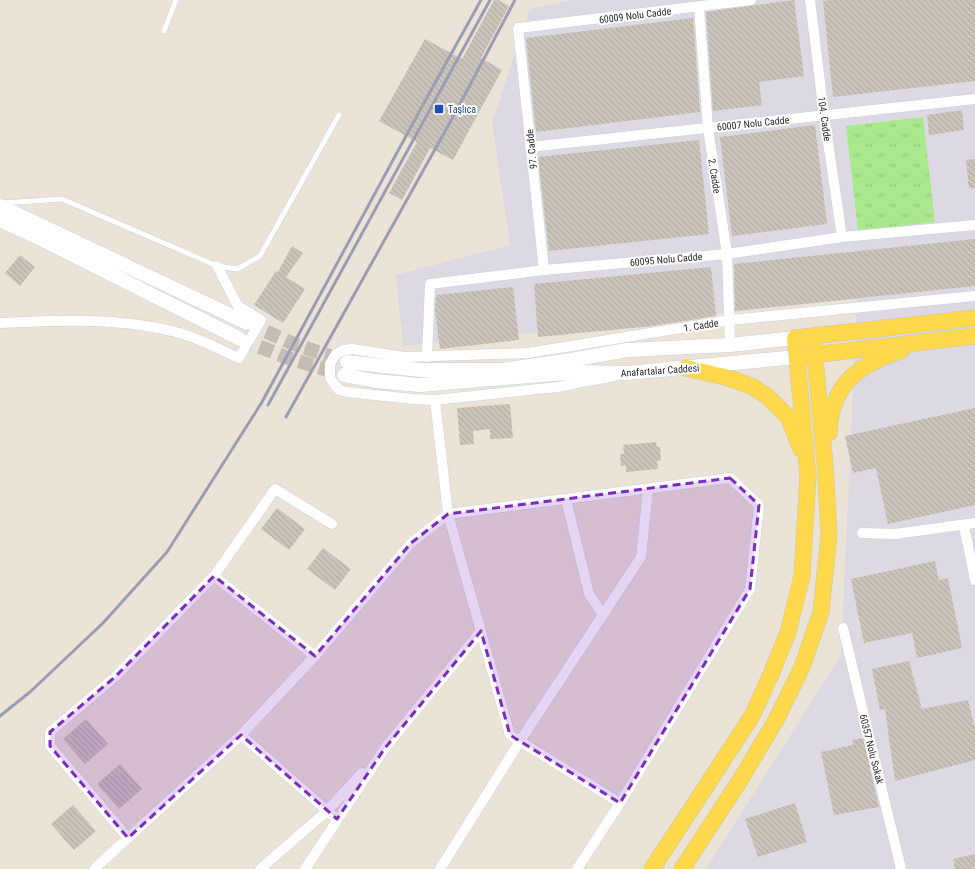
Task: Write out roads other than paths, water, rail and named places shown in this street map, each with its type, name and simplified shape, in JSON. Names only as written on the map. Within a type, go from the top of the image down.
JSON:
[{"type":"main road","points":[[0,204],[247,323]]},
{"type":"main road","points":[[0,220],[240,339]]},
{"type":"main road","name":"Anafartalar Caddesi","points":[[975,318],[730,345],[627,350],[502,370],[345,368],[375,381],[420,386],[578,372],[627,373],[686,368],[797,357],[928,340],[975,336]]},
{"type":"main road","points":[[682,869],[739,782],[776,720],[802,667],[821,612],[828,534],[825,464],[813,337]]},
{"type":"main road","points":[[652,869],[752,716],[783,645],[802,576],[808,476],[795,338]]},
{"type":"main road","points":[[825,464],[830,416],[836,397],[843,384],[875,359],[928,340]]},
{"type":"main road","points":[[686,368],[729,378],[752,387],[767,396],[788,417],[807,463]]},
{"type":"street","name":"60009 Nolu Cadde","points":[[518,28],[751,0]]},
{"type":"street","name":"104. Cadde","points":[[810,0],[824,115],[842,237]]},
{"type":"street","name":"2. Cadde","points":[[699,7],[708,128],[727,254],[730,345]]},
{"type":"street","name":"97. Cadde","points":[[518,28],[544,270]]},
{"type":"street","name":"60007 Nolu Cadde","points":[[530,147],[975,99]]},
{"type":"street","name":"60095 Nolu Cadde","points":[[428,356],[430,284],[544,270],[727,254],[842,237],[975,225]]},
{"type":"street","points":[[0,323],[62,320],[135,324],[184,335],[239,358],[261,320],[238,306],[217,266]]},
{"type":"street","name":"1. Cadde","points":[[436,400],[412,400],[339,390],[330,378],[330,364],[336,354],[343,350],[352,349],[405,357],[528,353],[730,320],[975,296]]},
{"type":"street","points":[[620,803],[510,735],[448,514],[436,400],[563,386],[627,373]]},
{"type":"street","points":[[96,868],[241,736],[315,656],[411,543],[448,514],[730,478],[759,505],[750,589],[620,803],[577,869]]},
{"type":"street","points":[[128,838],[50,746],[50,732],[116,676],[214,576],[275,489],[332,524]]},
{"type":"street","points":[[440,869],[520,741],[641,558],[648,489]]},
{"type":"street","points":[[566,499],[588,594],[603,615]]},
{"type":"street","points":[[862,532],[895,534],[964,526],[975,523]]},
{"type":"street","points":[[964,526],[975,580]]},
{"type":"street","points":[[214,576],[315,656]]},
{"type":"street","name":"60357 Nolu Sokak","points":[[843,628],[901,869]]},
{"type":"street","points":[[260,869],[327,811],[385,748],[481,631]]},
{"type":"street","points":[[241,736],[336,819]]},
{"type":"street","points":[[305,869],[336,819],[385,748]]},
{"type":"lane","points":[[164,31],[176,0]]},
{"type":"lane","points":[[0,204],[62,199],[217,266],[237,269],[260,256],[339,115]]},
{"type":"tunnel","points":[[247,323],[294,344],[347,362]]},
{"type":"tunnel","points":[[240,339],[288,358],[344,375]]},
{"type":"railway","points":[[0,716],[30,692],[103,623],[167,552],[262,402],[481,0]]},
{"type":"railway","points":[[268,405],[490,0]]},
{"type":"railway","points":[[286,417],[453,117],[515,0]]},
{"type":"place","name":"Taşlıca","points":[[439,109]]}]
